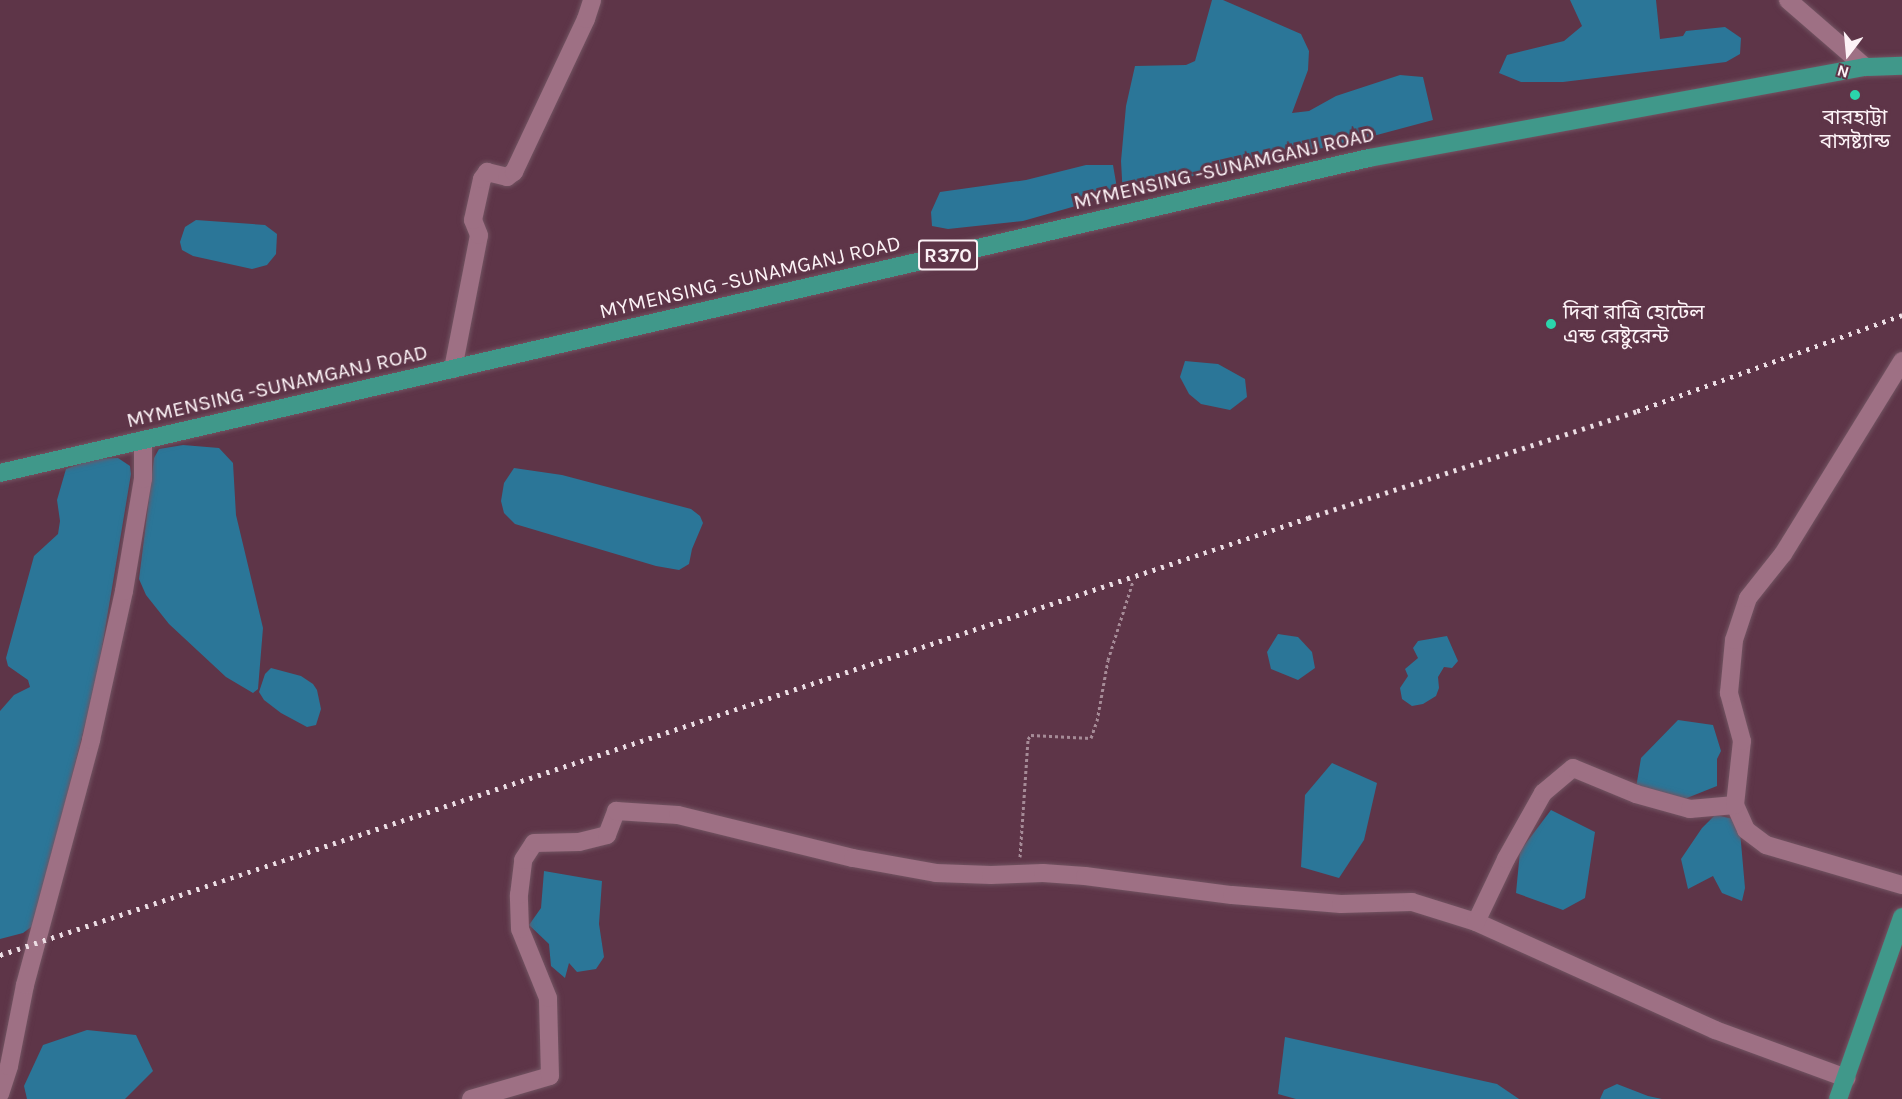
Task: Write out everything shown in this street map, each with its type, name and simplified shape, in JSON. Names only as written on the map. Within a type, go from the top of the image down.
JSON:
[{"type":"main road","name":"MYMENSING -SUNAMGANJ ROAD","points":[[0,473],[1368,158],[1865,67],[1902,66]]},
{"type":"main road","points":[[1838,1099],[1902,917]]},
{"type":"street","points":[[453,369],[479,235],[473,220],[482,179],[487,172],[507,177],[514,172],[586,19],[592,0]]},
{"type":"street","points":[[1788,0],[1865,67]]},
{"type":"street","points":[[1902,361],[1783,554],[1748,598],[1734,640],[1730,693],[1742,741],[1735,805],[1746,830],[1766,845],[1902,885]]},
{"type":"street","points":[[5,1092],[25,986],[91,740],[124,591],[143,479],[143,440]]},
{"type":"street","points":[[1476,922],[1506,859],[1542,793],[1573,768],[1636,794],[1690,809],[1735,805]]},
{"type":"street","points":[[471,1099],[550,1076],[548,998],[520,929],[519,895],[523,860],[534,843],[579,842],[607,835],[616,811],[678,814],[853,858],[936,873],[1085,876],[1232,895],[1330,903],[1412,902],[1476,922],[1715,1030],[1846,1078]]},
{"type":"path","points":[[1020,874],[1021,821],[1028,739],[1031,735],[1086,739],[1093,735],[1108,660],[1133,580]]},
{"type":"water","points":[[1212,0],[1223,0],[1301,34],[1309,51],[1308,70],[1292,113],[1309,111],[1336,96],[1400,75],[1423,77],[1433,120],[1332,147],[1298,151],[1241,167],[1183,178],[1169,187],[1123,197],[1121,161],[1126,106],[1135,66],[1186,65],[1195,61]]},
{"type":"water","points":[[1570,0],[1656,0],[1660,39],[1683,36],[1686,31],[1725,27],[1741,38],[1740,54],[1726,62],[1563,82],[1521,82],[1499,73],[1507,55],[1564,41],[1582,26]]},
{"type":"water","points":[[1086,165],[1113,165],[1118,194],[1023,221],[948,229],[932,226],[931,212],[940,192],[1026,180]]},
{"type":"water","points":[[196,220],[265,225],[277,234],[276,254],[267,265],[252,269],[193,256],[182,250],[180,242],[185,227]]},
{"type":"water","points":[[1185,361],[1218,364],[1245,379],[1247,397],[1230,410],[1201,404],[1189,394],[1180,377]]},
{"type":"water","points":[[183,445],[219,448],[233,463],[236,515],[263,628],[258,689],[253,693],[226,677],[169,624],[146,595],[139,579],[154,458],[159,449]]},
{"type":"water","points":[[118,458],[130,466],[131,474],[97,678],[34,925],[23,933],[0,939],[0,711],[14,695],[30,687],[28,680],[8,666],[6,658],[34,556],[58,534],[60,521],[57,500],[66,469],[93,459]]},
{"type":"water","points":[[514,468],[562,475],[691,509],[700,516],[703,523],[692,549],[689,564],[679,570],[656,566],[515,524],[504,513],[501,501],[504,483]]},
{"type":"water","points":[[1278,634],[1298,637],[1312,652],[1315,668],[1298,680],[1271,669],[1267,652]]},
{"type":"water","points":[[1447,636],[1458,661],[1452,668],[1444,667],[1438,677],[1439,688],[1436,696],[1423,704],[1412,706],[1402,699],[1400,688],[1408,676],[1405,669],[1418,658],[1413,648],[1418,641]]},
{"type":"water","points":[[271,668],[301,676],[313,684],[317,690],[321,709],[316,725],[307,727],[281,713],[264,700],[259,692],[265,674]]},
{"type":"water","points":[[1678,720],[1713,725],[1721,751],[1717,759],[1717,786],[1687,798],[1658,797],[1636,788],[1641,758]]},
{"type":"water","points":[[1332,763],[1377,783],[1364,840],[1339,878],[1301,867],[1305,795]]},
{"type":"water","points":[[1551,810],[1595,832],[1585,898],[1563,910],[1516,893],[1520,851]]},
{"type":"water","points":[[1715,815],[1739,820],[1745,888],[1742,901],[1722,893],[1713,876],[1688,889],[1681,859],[1702,828]]},
{"type":"water","points":[[544,871],[602,881],[599,924],[604,957],[596,969],[577,972],[569,963],[565,978],[551,966],[549,944],[529,925],[541,908]]},
{"type":"water","points":[[87,1030],[136,1035],[153,1071],[125,1099],[27,1099],[24,1086],[43,1045]]},
{"type":"water","points":[[1285,1037],[1497,1084],[1519,1099],[1296,1099],[1278,1094]]},
{"type":"water","points":[[1617,1084],[1662,1099],[1600,1099],[1604,1090]]},
{"type":"railway","points":[[0,955],[1308,518],[1637,411],[1902,315]]},
{"type":"place","name":"বারহাট্টা বাসষ্ট্যান্ড","points":[[1855,95]]},
{"type":"place","name":"দিবা রাত্রি হোটেল এন্ড রেষ্টুরেন্ট","points":[[1551,324]]}]
